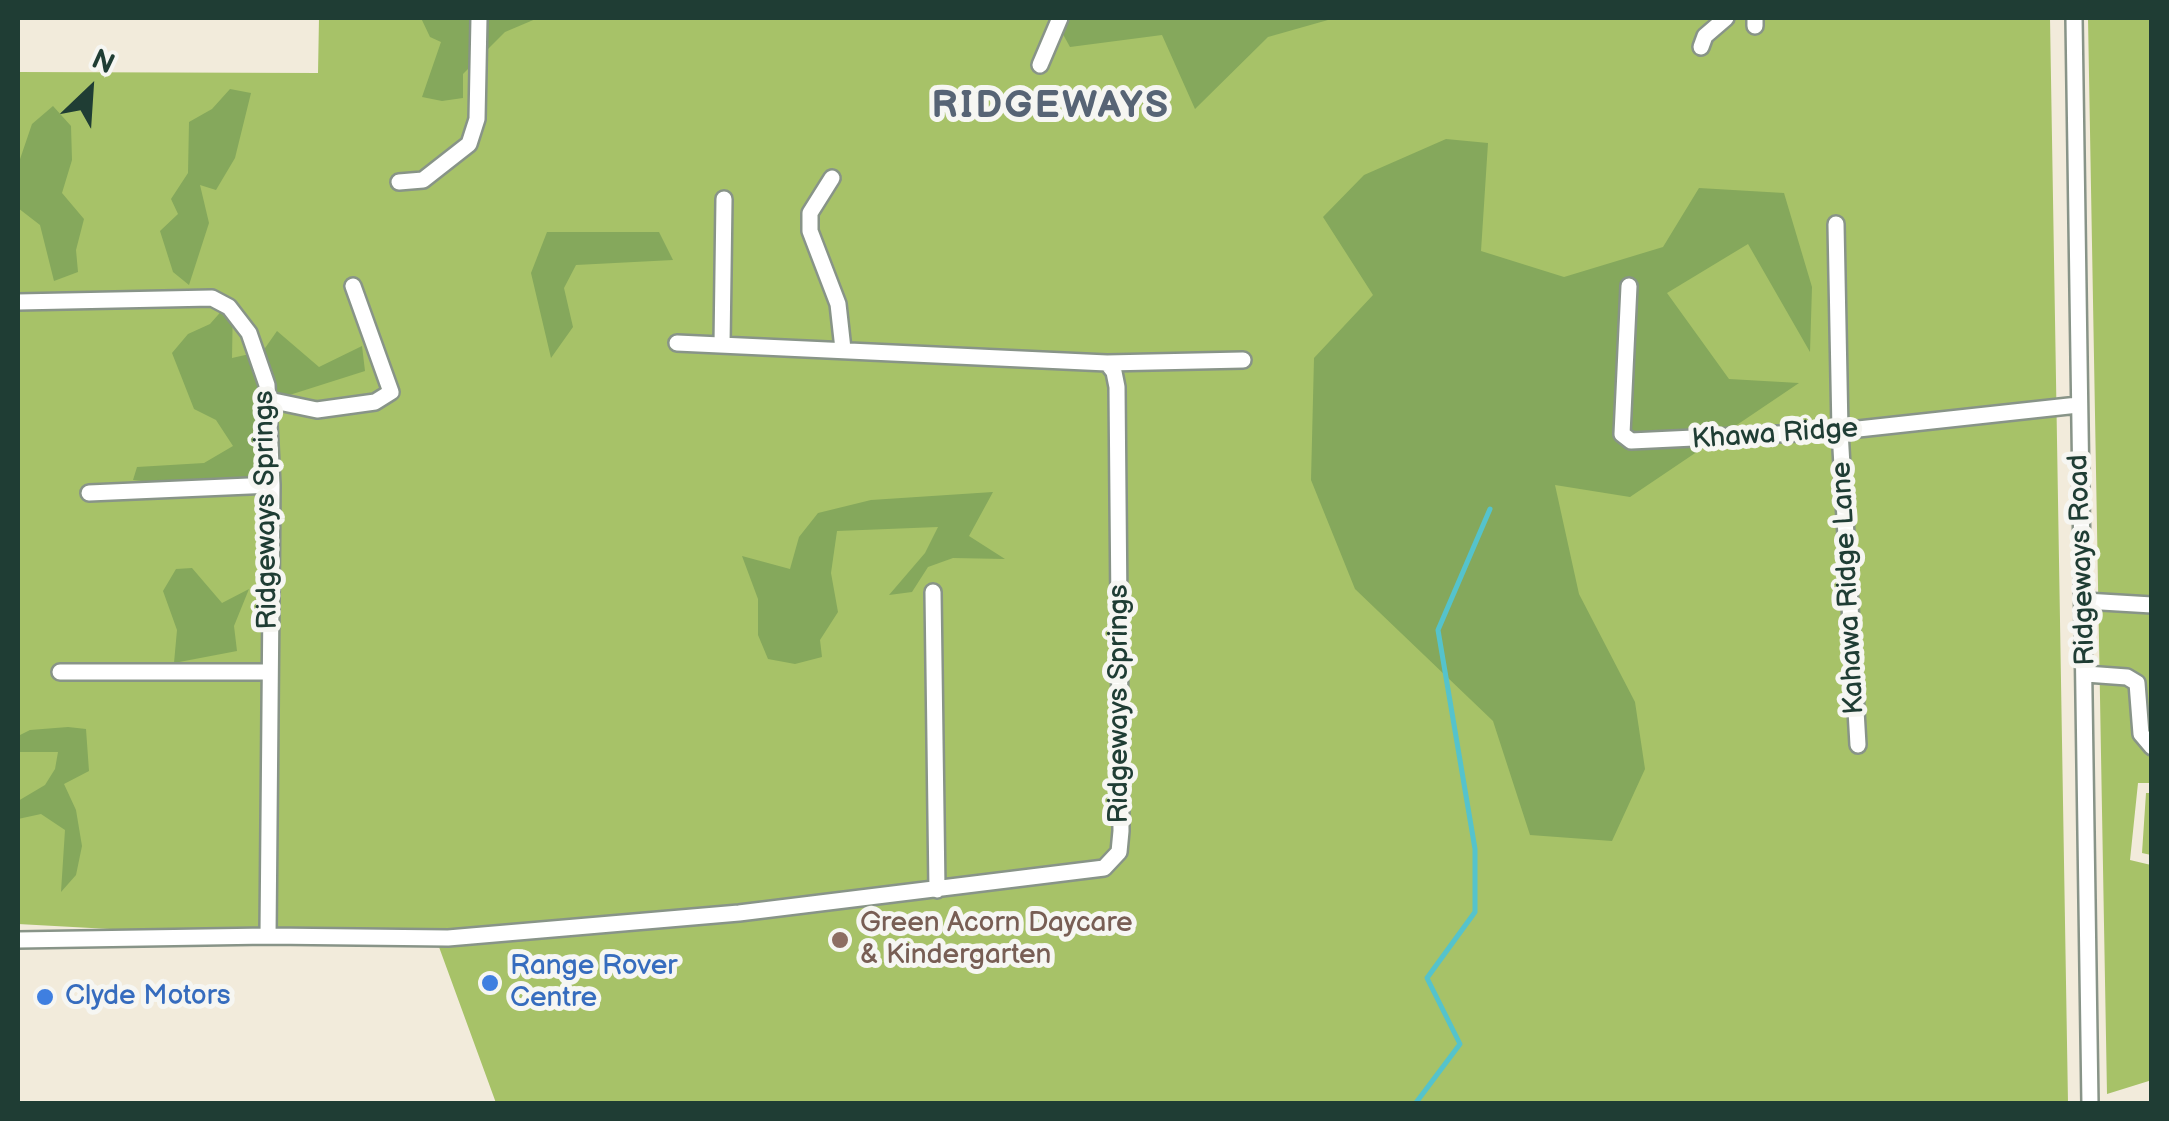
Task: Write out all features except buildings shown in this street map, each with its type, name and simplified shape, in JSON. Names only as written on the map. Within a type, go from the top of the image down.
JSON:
[{"type":"street","points":[[399,182],[423,180],[470,144],[476,120],[479,18]]},
{"type":"street","points":[[1040,65],[1060,18]]},
{"type":"street","points":[[1701,47],[1705,36],[1726,18]]},
{"type":"street","name":"Ridgeways Road","points":[[2074,18],[2090,1104]]},
{"type":"street","points":[[832,178],[810,213],[810,232],[838,304],[844,350]]},
{"type":"street","points":[[722,346],[724,198]]},
{"type":"street","name":"Kahawa Ridge Lane","points":[[1836,224],[1840,431],[1858,745]]},
{"type":"street","points":[[270,400],[317,410],[376,402],[391,392],[353,286]]},
{"type":"street","name":"Khawa Ridge","points":[[1629,286],[1622,434],[1631,441],[1840,431],[2078,405]]},
{"type":"street","name":"Ridgeways Springs","points":[[18,302],[219,300],[240,318],[248,333],[270,400],[268,936]]},
{"type":"street","points":[[677,343],[1106,363],[1244,360]]},
{"type":"street","name":"Ridgeways Springs","points":[[18,940],[448,938],[739,914],[1089,874],[1104,868],[1119,852],[1117,387],[1114,372],[1106,363]]},
{"type":"street","points":[[90,493],[272,485]]},
{"type":"street","points":[[933,592],[937,890]]},
{"type":"street","points":[[2085,600],[2152,605]]},
{"type":"street","points":[[60,672],[268,672]]},
{"type":"street","points":[[2086,674],[2126,677],[2137,683],[2142,734],[2152,747]]},
{"type":"green space","points":[[319,18],[2050,18],[2068,1103],[496,1103],[439,947],[18,924],[18,72],[318,73]]},
{"type":"green space","points":[[421,18],[538,18],[505,32],[463,74],[463,98],[442,101],[422,97],[441,42],[430,37]]},
{"type":"green space","points":[[1054,18],[1335,18],[1268,37],[1195,109],[1162,35],[1070,47]]},
{"type":"green space","points":[[2088,18],[2152,18],[2152,783],[2138,783],[2130,860],[2151,865],[2152,1080],[2107,1094]]},
{"type":"green space","points":[[230,89],[251,93],[235,158],[216,190],[200,185],[209,223],[189,285],[173,272],[160,231],[178,214],[171,199],[188,173],[189,122],[212,109]]},
{"type":"green space","points":[[53,106],[71,126],[72,160],[62,193],[84,219],[76,250],[78,272],[54,281],[40,225],[18,208],[18,165],[32,124]]},
{"type":"green space","points":[[1446,139],[1488,143],[1481,251],[1564,277],[1663,247],[1699,188],[1784,193],[1812,287],[1810,352],[1748,244],[1667,293],[1729,379],[1799,383],[1630,497],[1555,485],[1579,594],[1635,702],[1645,769],[1612,841],[1530,835],[1493,721],[1355,589],[1311,480],[1314,358],[1373,295],[1323,217],[1364,175]]},
{"type":"green space","points":[[547,232],[659,232],[673,260],[576,265],[564,288],[573,327],[551,358],[531,273]]},
{"type":"green space","points":[[233,298],[232,358],[263,351],[277,331],[319,367],[362,346],[365,371],[258,405],[259,473],[213,489],[133,480],[137,467],[204,463],[233,446],[216,420],[194,409],[172,353],[188,334],[210,324]]},
{"type":"green space","points":[[993,492],[969,536],[1005,559],[953,558],[928,567],[912,592],[889,595],[925,553],[938,527],[837,531],[831,573],[838,612],[820,640],[822,657],[795,664],[768,659],[758,635],[758,599],[742,556],[790,569],[799,537],[818,513],[871,500]]},
{"type":"green space","points":[[192,568],[222,603],[249,589],[234,626],[237,651],[174,663],[177,630],[163,591],[176,569]]},
{"type":"green space","points":[[86,729],[89,771],[64,784],[76,810],[82,846],[76,875],[61,892],[65,830],[41,814],[18,819],[18,801],[45,785],[55,769],[58,752],[18,752],[18,736],[30,730]]},
{"type":"green space","points":[[2146,793],[2151,793],[2151,855],[2142,853]]},
{"type":"waterway","points":[[1415,1104],[1460,1044],[1427,978],[1475,912],[1475,849],[1438,630],[1490,509]]},
{"type":"place","name":"Green Acorn Daycare & Kindergarten","points":[[840,940]]},
{"type":"place","name":"Range Rover Centre","points":[[490,983]]},
{"type":"place","name":"Clyde Motors","points":[[45,997]]},
{"type":"district","name":"RIDGEWAYS","points":[[1051,107]]}]
